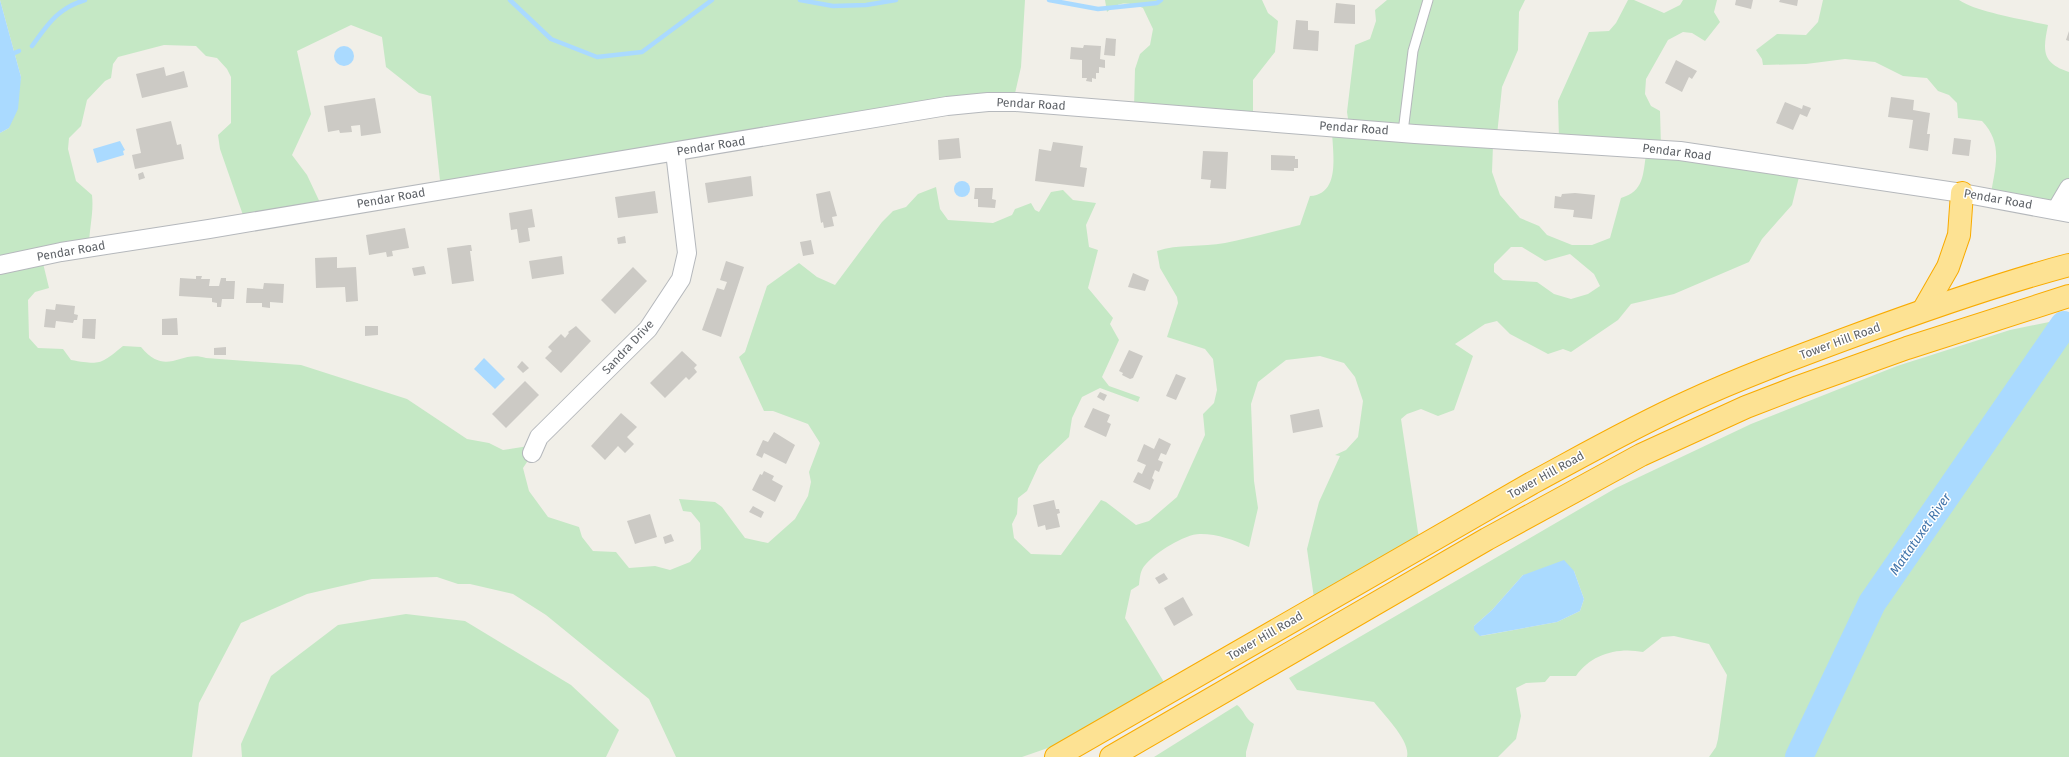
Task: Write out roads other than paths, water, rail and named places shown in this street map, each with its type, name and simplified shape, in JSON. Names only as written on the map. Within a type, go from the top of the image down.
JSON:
[{"type":"highway","points":[[1924,310],[1948,267],[1959,235],[1962,193]]},
{"type":"highway","name":"Tower Hill Road","points":[[1056,757],[1385,566],[1627,432],[1735,381],[1924,310],[2002,283],[2069,265]]},
{"type":"highway","points":[[1111,757],[1526,517],[1647,452],[1746,407],[1798,387],[1913,346],[2069,296]]},
{"type":"highway","points":[[1121,757],[1165,726]]},
{"type":"street","name":"Pendar Road","points":[[0,265],[61,252],[209,230],[467,185],[948,106],[988,102],[1016,102],[1403,132],[1680,151],[1962,193],[2062,211]]},
{"type":"street","name":"Sandra Drive","points":[[532,453],[539,437],[648,329],[681,279],[687,253],[684,213],[675,152]]},
{"type":"street","points":[[2062,211],[2069,188]]},
{"type":"lane","points":[[1403,132],[1413,51],[1428,0]]},
{"type":"water","points":[[0,0],[21,77],[18,109],[9,128],[0,133]]},
{"type":"water","points":[[344,46],[351,49],[354,56],[351,63],[344,66],[337,63],[334,56],[337,49]]},
{"type":"water","points":[[120,141],[125,150],[123,151],[124,155],[97,163],[93,149]]},
{"type":"water","points":[[959,181],[965,181],[970,186],[968,195],[965,197],[959,197],[954,192],[954,186]]},
{"type":"water","points":[[484,358],[505,379],[495,389],[474,369]]},
{"type":"water","points":[[1564,560],[1574,571],[1584,599],[1580,611],[1557,622],[1480,636],[1474,630],[1474,626],[1492,610],[1523,575]]},
{"type":"waterway","points":[[32,46],[54,18],[68,7],[85,0]]},
{"type":"waterway","points":[[510,0],[551,39],[597,57],[642,52],[712,0]]},
{"type":"waterway","points":[[800,0],[833,6],[866,5],[896,0]]},
{"type":"waterway","points":[[1049,0],[1098,9],[1157,3],[1161,0]]},
{"type":"waterway","points":[[12,54],[19,51]]},
{"type":"waterway","name":"Mattatuxet River","points":[[1799,757],[1872,603],[2064,325]]}]
